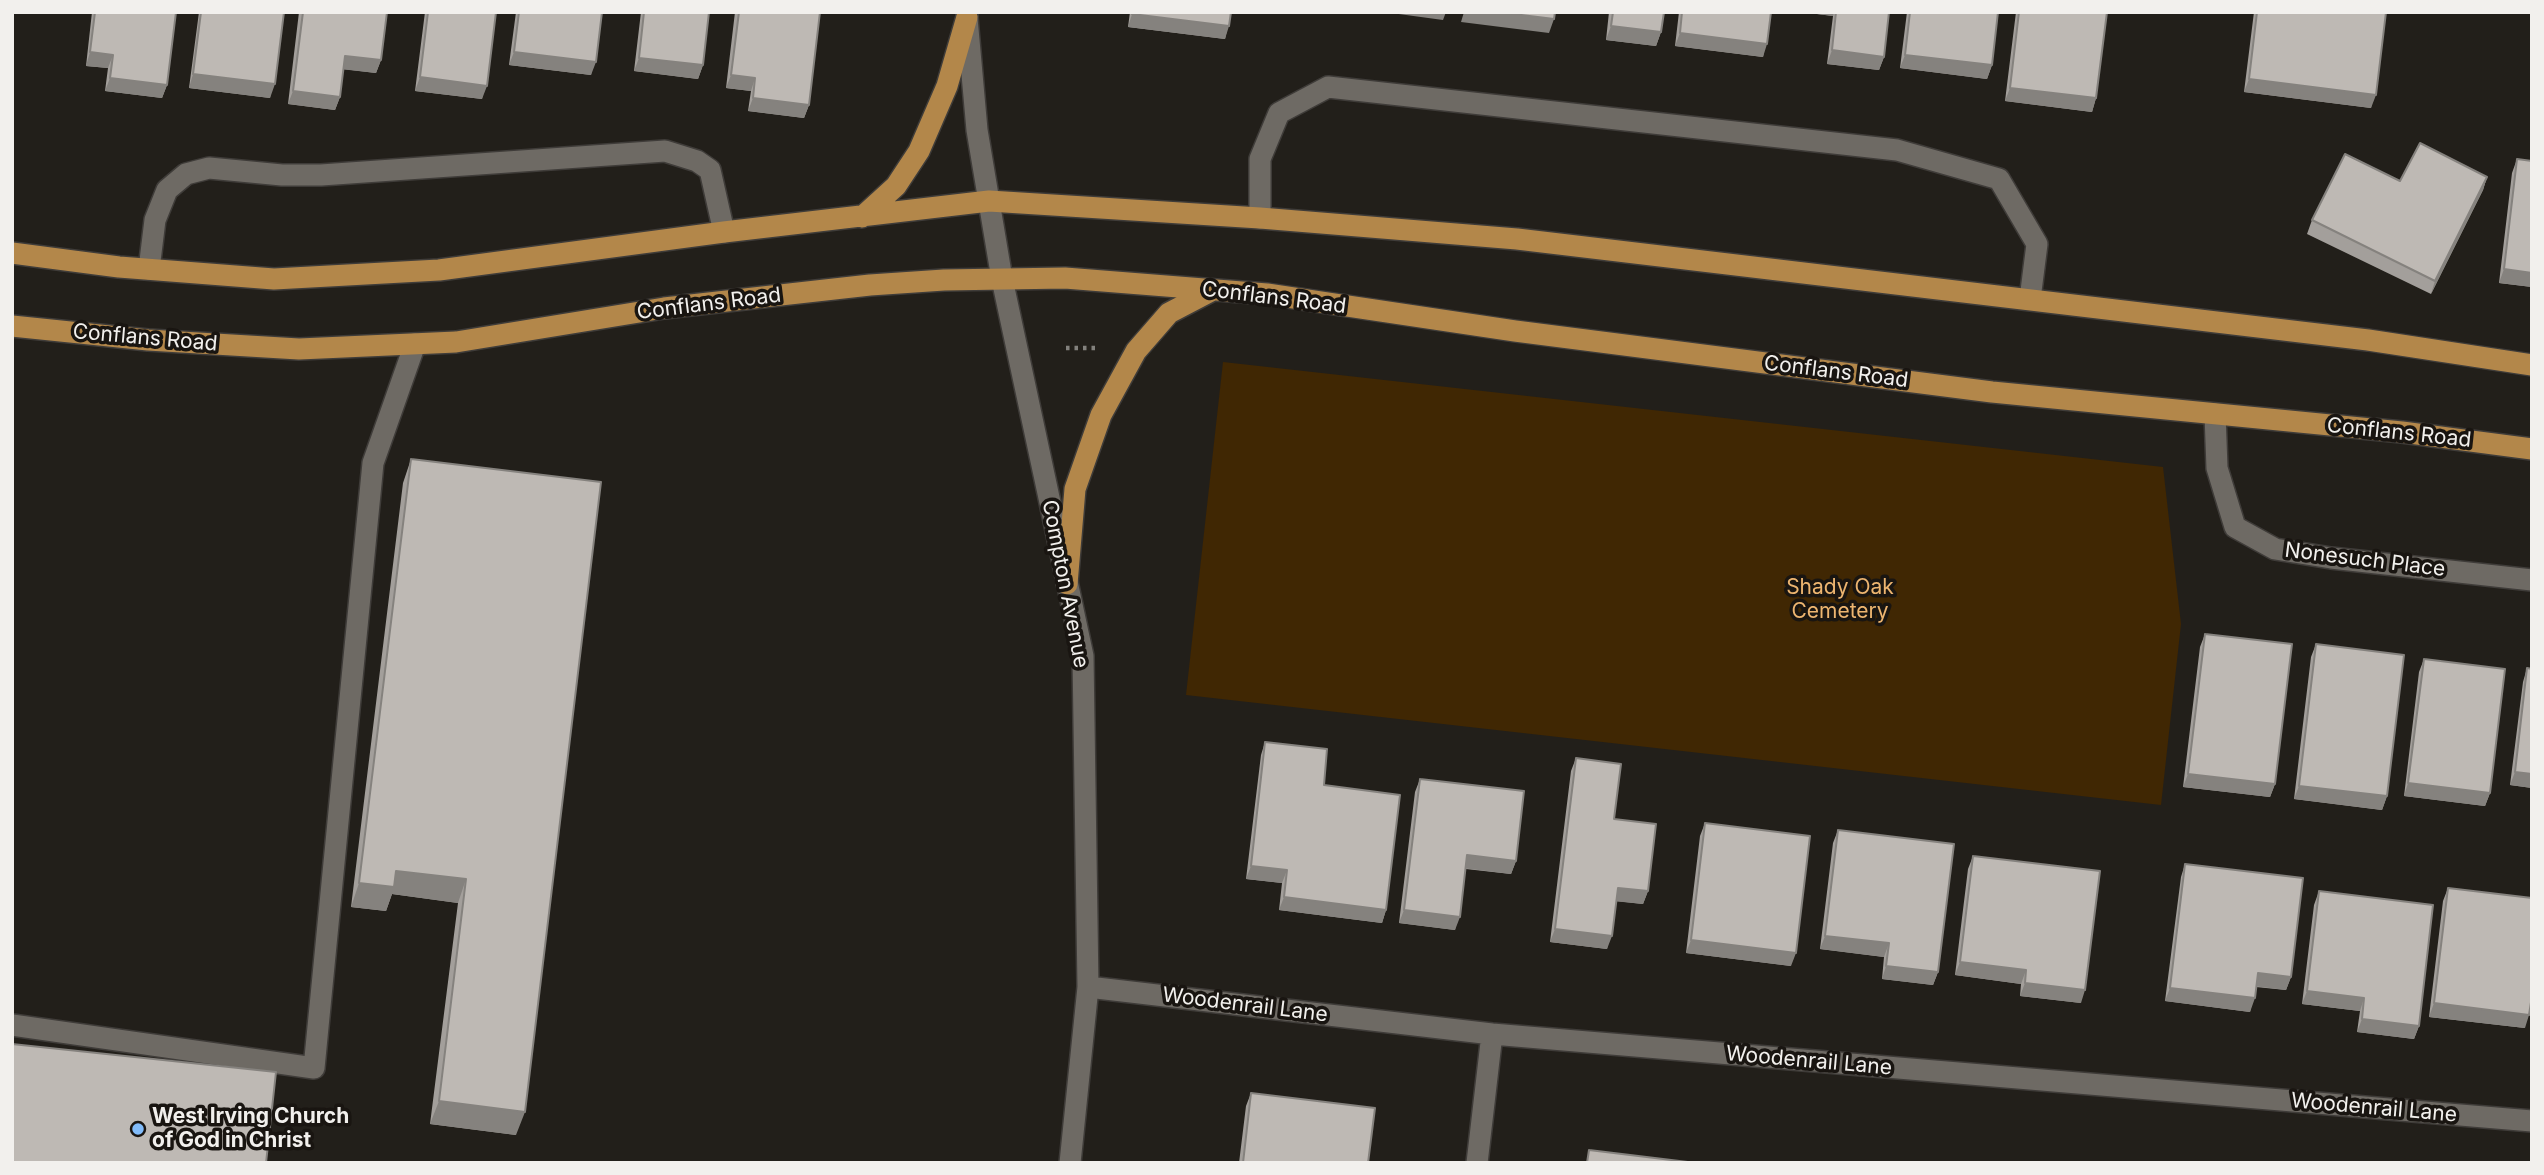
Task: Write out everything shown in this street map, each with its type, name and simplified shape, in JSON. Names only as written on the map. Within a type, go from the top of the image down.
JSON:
[{"type":"main road","points":[[862,217],[896,186],[919,151],[947,86],[967,15]]},
{"type":"main road","points":[[12,253],[149,269],[275,279],[439,270],[724,232],[989,201],[1260,218],[1517,239],[2368,340],[2532,365]]},
{"type":"main road","name":"Conflans Road","points":[[12,326],[148,340],[299,349],[415,344],[456,342],[664,307],[857,286],[944,280],[1065,278],[1267,294],[1515,331],[1992,392],[2403,432],[2532,449]]},
{"type":"main road","points":[[1067,584],[1075,489],[1101,415],[1136,351],[1169,313],[1213,289]]},
{"type":"street","name":"Compton Avenue","points":[[967,15],[977,130],[1002,279],[1083,656],[1088,987],[1070,1163]]},
{"type":"street","points":[[1260,218],[1260,159],[1279,113],[1328,87],[1898,150],[1999,179],[2037,244],[2030,299]]},
{"type":"street","points":[[149,269],[155,220],[167,191],[186,174],[209,169],[321,175],[665,151],[697,161],[710,170],[724,232]]},
{"type":"street","points":[[12,1025],[314,1068],[373,463],[415,344]]},
{"type":"street","name":"Nonesuch Place","points":[[2214,414],[2217,468],[2235,527],[2275,550],[2532,580]]},
{"type":"street","name":"Woodenrail Lane","points":[[1088,987],[1492,1034],[2532,1121]]},
{"type":"street","points":[[1477,1163],[1492,1034]]},
{"type":"path","points":[[1066,348],[1104,349]]},
{"type":"green space","name":"Shady Oak Cemetery","points":[[1223,362],[2163,467],[2181,624],[2161,805],[1186,695]]},
{"type":"building","points":[[95,12],[176,12],[167,85],[110,78],[113,55],[90,52]]},
{"type":"building","points":[[201,12],[284,12],[275,84],[193,74]]},
{"type":"building","points":[[303,12],[387,12],[381,60],[345,56],[340,97],[293,91]]},
{"type":"building","points":[[428,12],[496,12],[487,86],[420,77]]},
{"type":"building","points":[[519,12],[602,12],[596,62],[514,52]]},
{"type":"building","points":[[644,12],[709,12],[703,65],[639,58]]},
{"type":"building","points":[[739,12],[820,12],[809,105],[753,98],[755,78],[731,75]]},
{"type":"building","points":[[1231,12],[1229,26],[1132,14]]},
{"type":"building","points":[[1497,12],[1555,12],[1554,19]]},
{"type":"building","points":[[1613,12],[1664,12],[1661,32],[1611,26]]},
{"type":"building","points":[[1682,12],[1771,12],[1767,44],[1680,33]]},
{"type":"building","points":[[1836,12],[1889,12],[1884,57],[1832,50]]},
{"type":"building","points":[[1910,12],[1998,12],[1992,65],[1905,55]]},
{"type":"building","points":[[2019,12],[2107,12],[2096,98],[2010,88]]},
{"type":"building","points":[[2257,12],[2386,12],[2376,95],[2249,79]]},
{"type":"building","points":[[2420,143],[2487,177],[2435,281],[2312,220],[2345,154],[2400,181]]},
{"type":"building","points":[[2517,159],[2532,161],[2532,273],[2504,269]]},
{"type":"building","points":[[411,459],[601,482],[525,1112],[439,1101],[466,879],[396,871],[394,887],[359,883]]},
{"type":"building","points":[[2205,634],[2292,644],[2275,784],[2188,774]]},
{"type":"building","points":[[2316,644],[2404,655],[2387,796],[2299,786]]},
{"type":"building","points":[[2424,659],[2505,669],[2490,793],[2408,783]]},
{"type":"building","points":[[2527,668],[2532,669],[2532,774],[2515,772]]},
{"type":"building","points":[[1265,742],[1327,749],[1324,785],[1400,795],[1386,910],[1284,897],[1287,870],[1251,866]]},
{"type":"building","points":[[1576,758],[1621,764],[1614,819],[1656,824],[1648,891],[1618,888],[1612,936],[1555,929]]},
{"type":"building","points":[[1420,779],[1524,791],[1516,861],[1467,855],[1460,917],[1404,910]]},
{"type":"building","points":[[1705,823],[1810,836],[1796,953],[1691,940]]},
{"type":"building","points":[[1838,830],[1954,844],[1938,972],[1886,966],[1889,943],[1825,936]]},
{"type":"building","points":[[1973,856],[2100,871],[2085,990],[2025,983],[2026,970],[1960,962]]},
{"type":"building","points":[[2185,864],[2303,878],[2291,977],[2258,973],[2255,998],[2170,988]]},
{"type":"building","points":[[2448,888],[2532,898],[2532,996],[2529,1015],[2434,1003]]},
{"type":"building","points":[[2319,891],[2433,905],[2419,1026],[2362,1019],[2364,998],[2307,991]]},
{"type":"building","name":"West Irving Church of God in Christ","points":[[12,1044],[276,1072],[266,1163],[12,1163]]},
{"type":"building","points":[[1251,1093],[1375,1108],[1368,1163],[1243,1163]]},
{"type":"building","points":[[1589,1150],[1696,1163],[1587,1163]]},
{"type":"place","name":"West Irving Church of God in Christ","points":[[138,1129]]}]
